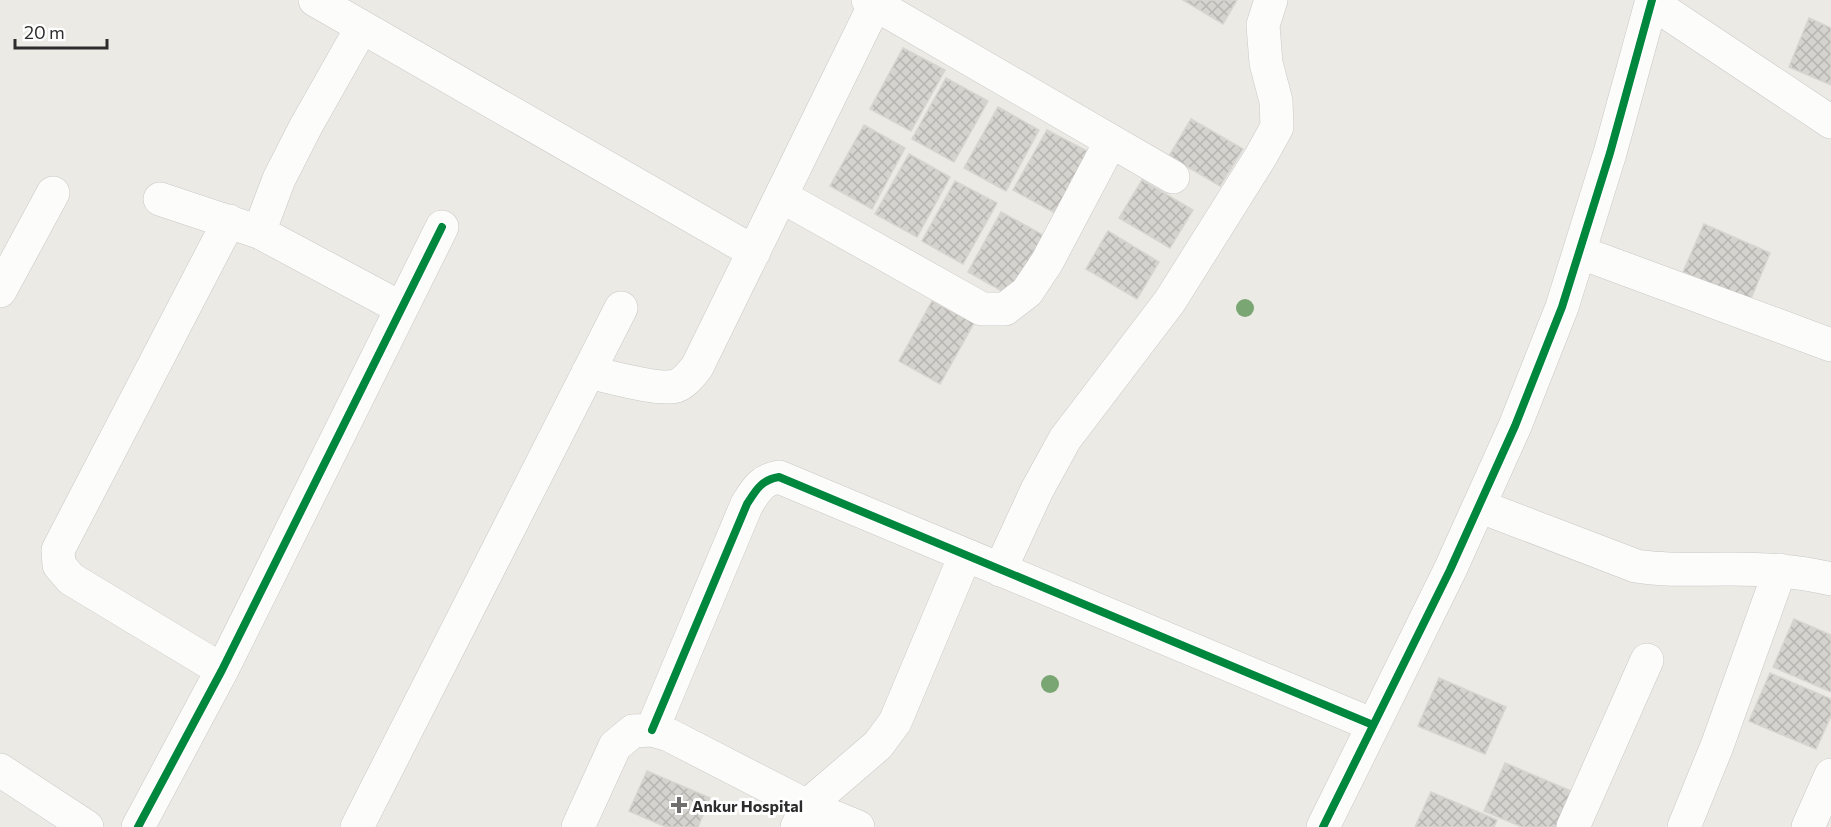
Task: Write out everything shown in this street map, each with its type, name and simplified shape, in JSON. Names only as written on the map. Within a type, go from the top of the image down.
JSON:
[{"type":"street","points":[[315,0],[754,252]]},
{"type":"street","points":[[1000,570],[1037,490],[1065,439],[1170,301],[1277,127],[1276,101],[1266,63],[1263,25],[1271,0]]},
{"type":"street","points":[[588,372],[655,386],[675,386],[684,382],[697,367],[873,1],[1173,177]]},
{"type":"street","points":[[1323,827],[1450,570],[1515,426],[1562,307],[1610,153],[1652,1],[1831,122]]},
{"type":"street","points":[[222,670],[71,579],[59,565],[58,550],[244,226],[283,170],[362,27]]},
{"type":"street","points":[[781,196],[982,309],[1005,309],[1027,292],[1047,262],[1111,141]]},
{"type":"street","points":[[0,291],[53,193]]},
{"type":"street","points":[[160,199],[244,226],[401,308]]},
{"type":"street","points":[[138,827],[222,670],[442,227]]},
{"type":"street","points":[[1579,252],[1831,345]]},
{"type":"street","points":[[357,827],[621,308]]},
{"type":"street","points":[[652,730],[747,504],[758,486],[779,477],[1373,725]]},
{"type":"street","points":[[1479,506],[1636,566],[1660,570],[1780,570],[1831,579]]},
{"type":"street","points":[[802,816],[878,745],[895,722],[965,556]]},
{"type":"street","points":[[1684,827],[1717,746],[1780,570]]},
{"type":"street","points":[[1573,827],[1647,660]]},
{"type":"street","points":[[578,827],[615,746],[633,731],[652,730],[669,735],[802,816],[858,827]]},
{"type":"street","points":[[0,770],[87,827]]},
{"type":"street","points":[[1808,827],[1831,775]]},
{"type":"building","points":[[1183,0],[1237,0],[1223,24]]},
{"type":"building","points":[[1809,18],[1831,28],[1831,85],[1789,67]]},
{"type":"building","points":[[903,48],[945,70],[911,131],[870,109]]},
{"type":"building","points":[[946,78],[988,101],[954,162],[912,139]]},
{"type":"building","points":[[998,107],[1039,130],[1006,191],[964,168]]},
{"type":"building","points":[[1191,119],[1243,149],[1220,186],[1169,156]]},
{"type":"building","points":[[864,125],[905,148],[872,209],[830,186]]},
{"type":"building","points":[[1047,130],[1089,152],[1055,213],[1013,190]]},
{"type":"building","points":[[909,154],[950,177],[917,237],[875,214]]},
{"type":"building","points":[[1142,180],[1193,210],[1170,248],[1119,218]]},
{"type":"building","points":[[955,181],[997,203],[963,264],[922,241]]},
{"type":"building","points":[[1001,212],[1043,235],[1009,295],[968,272]]},
{"type":"building","points":[[1704,224],[1770,253],[1750,301],[1683,272]]},
{"type":"building","points":[[1108,231],[1159,262],[1137,299],[1086,269]]},
{"type":"building","points":[[932,301],[974,323],[940,384],[899,361]]},
{"type":"building","points":[[1794,619],[1831,635],[1831,692],[1773,667]]},
{"type":"building","points":[[1770,673],[1831,699],[1831,716],[1816,749],[1749,721]]},
{"type":"building","points":[[1439,678],[1506,707],[1485,754],[1418,726]]},
{"type":"building","points":[[1505,763],[1571,791],[1556,827],[1522,827],[1484,811]]},
{"type":"building","points":[[647,771],[710,798],[698,827],[666,827],[629,811]]},
{"type":"building","points":[[1431,792],[1497,820],[1494,827],[1415,827]]},
{"type":"cycle path","points":[[1323,827],[1450,570],[1515,426],[1562,307],[1610,153],[1652,0]]},
{"type":"cycle path","points":[[138,827],[222,670],[442,227]]},
{"type":"cycle path","points":[[652,730],[747,504],[763,483],[779,477],[1373,725]]},
{"type":"place","name":"Ankur Hospital","points":[[679,805]]}]
